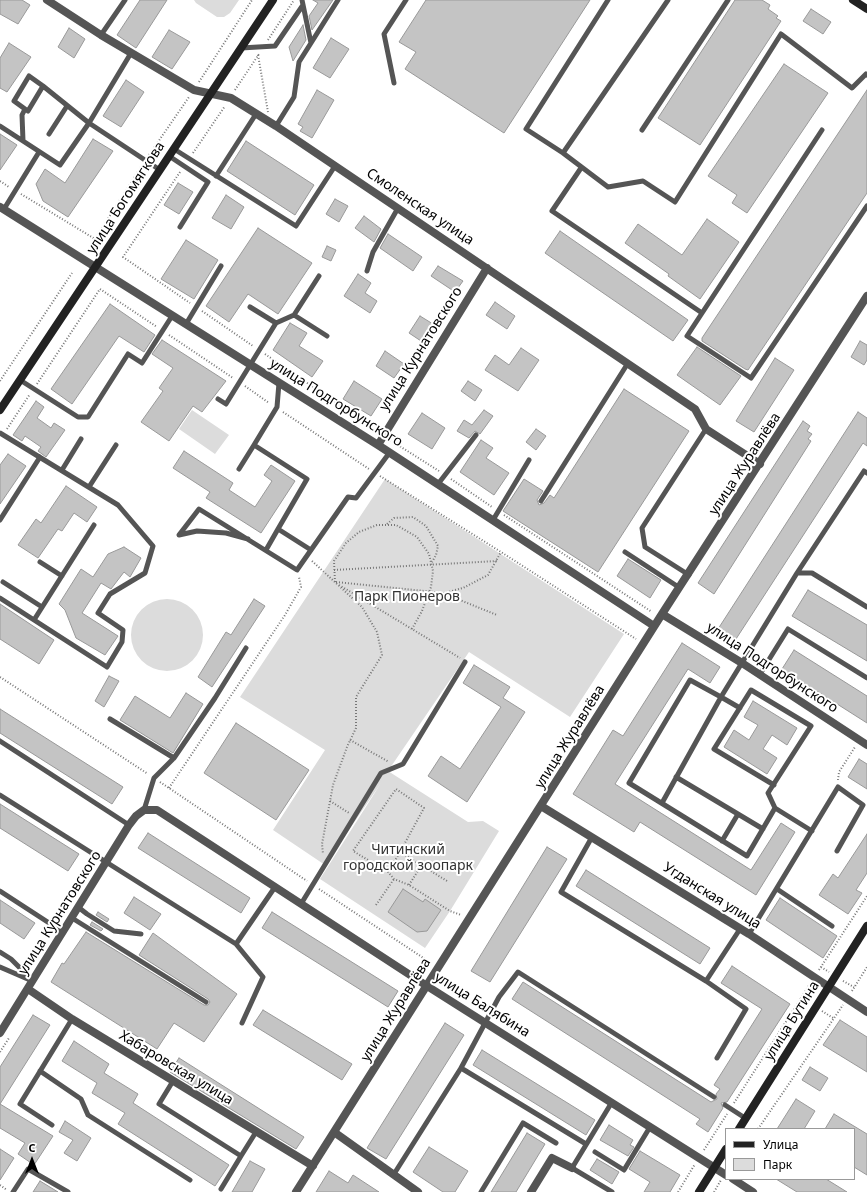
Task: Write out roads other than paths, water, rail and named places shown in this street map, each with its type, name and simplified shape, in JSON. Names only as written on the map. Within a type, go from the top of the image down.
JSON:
[{"type":"main road","name":"улица Богомягкова","points":[[0,410],[273,0]]},
{"type":"main road","points":[[853,0],[867,9]]},
{"type":"main road","name":"улица Бутина","points":[[740,1128],[867,926]]},
{"type":"main road","points":[[699,1192],[725,1151]]},
{"type":"street","name":"Смоленская улица","points":[[47,0],[101,35],[194,90],[231,98],[273,125],[695,409],[706,429],[760,464]]},
{"type":"street","name":"улица Подгорбунского","points":[[2,208],[95,268],[378,444],[654,626]]},
{"type":"street","name":"улица Курнатовского","points":[[378,444],[487,268]]},
{"type":"street","name":"улица Журавлёва","points":[[296,1192],[542,806],[654,626],[680,588],[867,296]]},
{"type":"street","name":"улица Подгорбунского","points":[[662,614],[760,674],[867,745]]},
{"type":"street","name":"Угданская улица","points":[[542,806],[749,934],[867,1012]]},
{"type":"street","name":"улица Курнатовского","points":[[0,1033],[129,825],[136,816],[144,810]]},
{"type":"street","name":"улица Балябина","points":[[144,810],[157,810],[427,986],[714,1168],[725,1174]]},
{"type":"street","name":"Хабаровская улица","points":[[28,989],[72,1019],[313,1166]]},
{"type":"street","points":[[334,1132],[418,1192]]},
{"type":"street","points":[[531,1192],[552,1158],[572,1168]]},
{"type":"street","points":[[735,1180],[753,1192]]},
{"type":"lane","points":[[101,35],[125,0]]},
{"type":"lane","points":[[273,125],[294,97],[299,62],[338,0]]},
{"type":"lane","points":[[394,83],[384,34],[406,0]]},
{"type":"lane","points":[[608,0],[526,129],[563,153],[608,187],[643,181],[675,202],[781,34],[852,88],[866,74],[867,75]]},
{"type":"lane","points":[[563,153],[668,0]]},
{"type":"lane","points":[[642,130],[728,0]]},
{"type":"lane","points":[[241,48],[275,46],[303,2]]},
{"type":"lane","points":[[303,2],[311,43]]},
{"type":"lane","points":[[0,126],[60,165],[89,123],[131,53]]},
{"type":"lane","points":[[25,109],[14,101],[29,76],[89,123],[160,170]]},
{"type":"lane","points":[[23,141],[22,115],[25,109],[28,110],[43,86]]},
{"type":"lane","points":[[49,134],[66,106]]},
{"type":"lane","points":[[216,176],[256,114]]},
{"type":"lane","points":[[822,130],[687,336],[751,378],[867,206]]},
{"type":"lane","points":[[174,149],[296,226],[335,166]]},
{"type":"lane","points":[[2,208],[39,152]]},
{"type":"lane","points":[[169,156],[208,182],[180,227]]},
{"type":"lane","points":[[581,168],[552,211],[702,313]]},
{"type":"lane","points":[[367,271],[373,252],[398,208]]},
{"type":"lane","points":[[186,324],[221,266]]},
{"type":"lane","points":[[218,398],[226,404],[276,323],[294,315],[319,276]]},
{"type":"lane","points":[[250,307],[276,323]]},
{"type":"lane","points":[[294,315],[327,336]]},
{"type":"lane","points":[[20,380],[78,417],[88,417],[128,354],[142,363],[172,316]]},
{"type":"lane","points":[[542,501],[628,363]]},
{"type":"lane","points":[[239,469],[277,408],[279,382]]},
{"type":"lane","points":[[689,574],[645,547],[642,528],[706,429]]},
{"type":"lane","points":[[0,598],[107,667],[122,642],[123,630],[98,613],[110,594],[144,573],[153,546],[118,505],[2,434]]},
{"type":"lane","points":[[438,484],[476,435]]},
{"type":"lane","points":[[62,470],[81,439]]},
{"type":"lane","points":[[89,488],[116,445]]},
{"type":"lane","points":[[254,445],[307,479],[266,550]]},
{"type":"lane","points":[[248,539],[226,533],[197,531],[179,535],[199,509],[266,550],[297,570],[348,497],[356,498],[390,452]]},
{"type":"lane","points":[[0,520],[40,457]]},
{"type":"lane","points":[[493,520],[529,460]]},
{"type":"lane","points":[[662,803],[721,698],[797,573],[864,471],[867,473]]},
{"type":"lane","points":[[34,620],[94,524]]},
{"type":"lane","points":[[278,529],[311,550]]},
{"type":"lane","points":[[624,552],[680,588]]},
{"type":"lane","points":[[40,562],[62,576]]},
{"type":"lane","points":[[797,573],[812,573],[867,608]]},
{"type":"lane","points":[[3,582],[42,607]]},
{"type":"lane","points":[[760,674],[788,629],[867,678]]},
{"type":"lane","points":[[144,810],[154,778],[174,758],[246,648]]},
{"type":"lane","points":[[301,904],[381,774],[403,764],[465,662]]},
{"type":"lane","points":[[740,708],[690,680],[629,783],[747,856],[775,808]]},
{"type":"lane","points":[[774,785],[714,749],[751,690],[811,726],[774,785],[768,793],[775,808],[812,831]]},
{"type":"lane","points":[[110,719],[174,758]]},
{"type":"lane","points":[[0,741],[129,825]]},
{"type":"lane","points":[[676,778],[763,828]]},
{"type":"lane","points":[[749,934],[838,787],[863,805],[837,851]]},
{"type":"lane","points":[[0,795],[236,944],[263,977],[242,1023]]},
{"type":"lane","points":[[722,841],[738,814]]},
{"type":"lane","points":[[592,837],[561,892],[706,981],[746,1009],[717,1058]]},
{"type":"lane","points":[[236,944],[275,887]]},
{"type":"lane","points":[[777,889],[832,926]]},
{"type":"lane","points":[[0,891],[63,932]]},
{"type":"lane","points":[[78,907],[114,931],[141,934]]},
{"type":"lane","points":[[72,918],[206,1002]]},
{"type":"lane","points":[[706,981],[740,929]]},
{"type":"lane","points":[[0,952],[11,958],[33,981]]},
{"type":"lane","points":[[0,967],[33,981]]},
{"type":"lane","points":[[394,1174],[461,1068],[500,997],[518,972],[714,1097]]},
{"type":"lane","points":[[52,1125],[20,1104],[72,1019]]},
{"type":"lane","points":[[461,1068],[586,1144]]},
{"type":"lane","points":[[40,1071],[81,1099],[88,1115],[190,1180]]},
{"type":"lane","points":[[173,1081],[158,1104],[241,1156]]},
{"type":"lane","points":[[612,1102],[572,1168],[612,1192]]},
{"type":"lane","points":[[725,1105],[745,1118]]},
{"type":"lane","points":[[481,1192],[524,1123],[556,1143]]},
{"type":"lane","points":[[595,1152],[624,1170],[650,1127]]},
{"type":"lane","points":[[221,1189],[256,1132]]},
{"type":"lane","points":[[13,1192],[28,1169],[68,1192]]},
{"type":"park label","name":"Парк Пионеров","points":[[407,597]]},
{"type":"park label","name":"Читинский городской зоопарк","points":[[408,858]]}]
